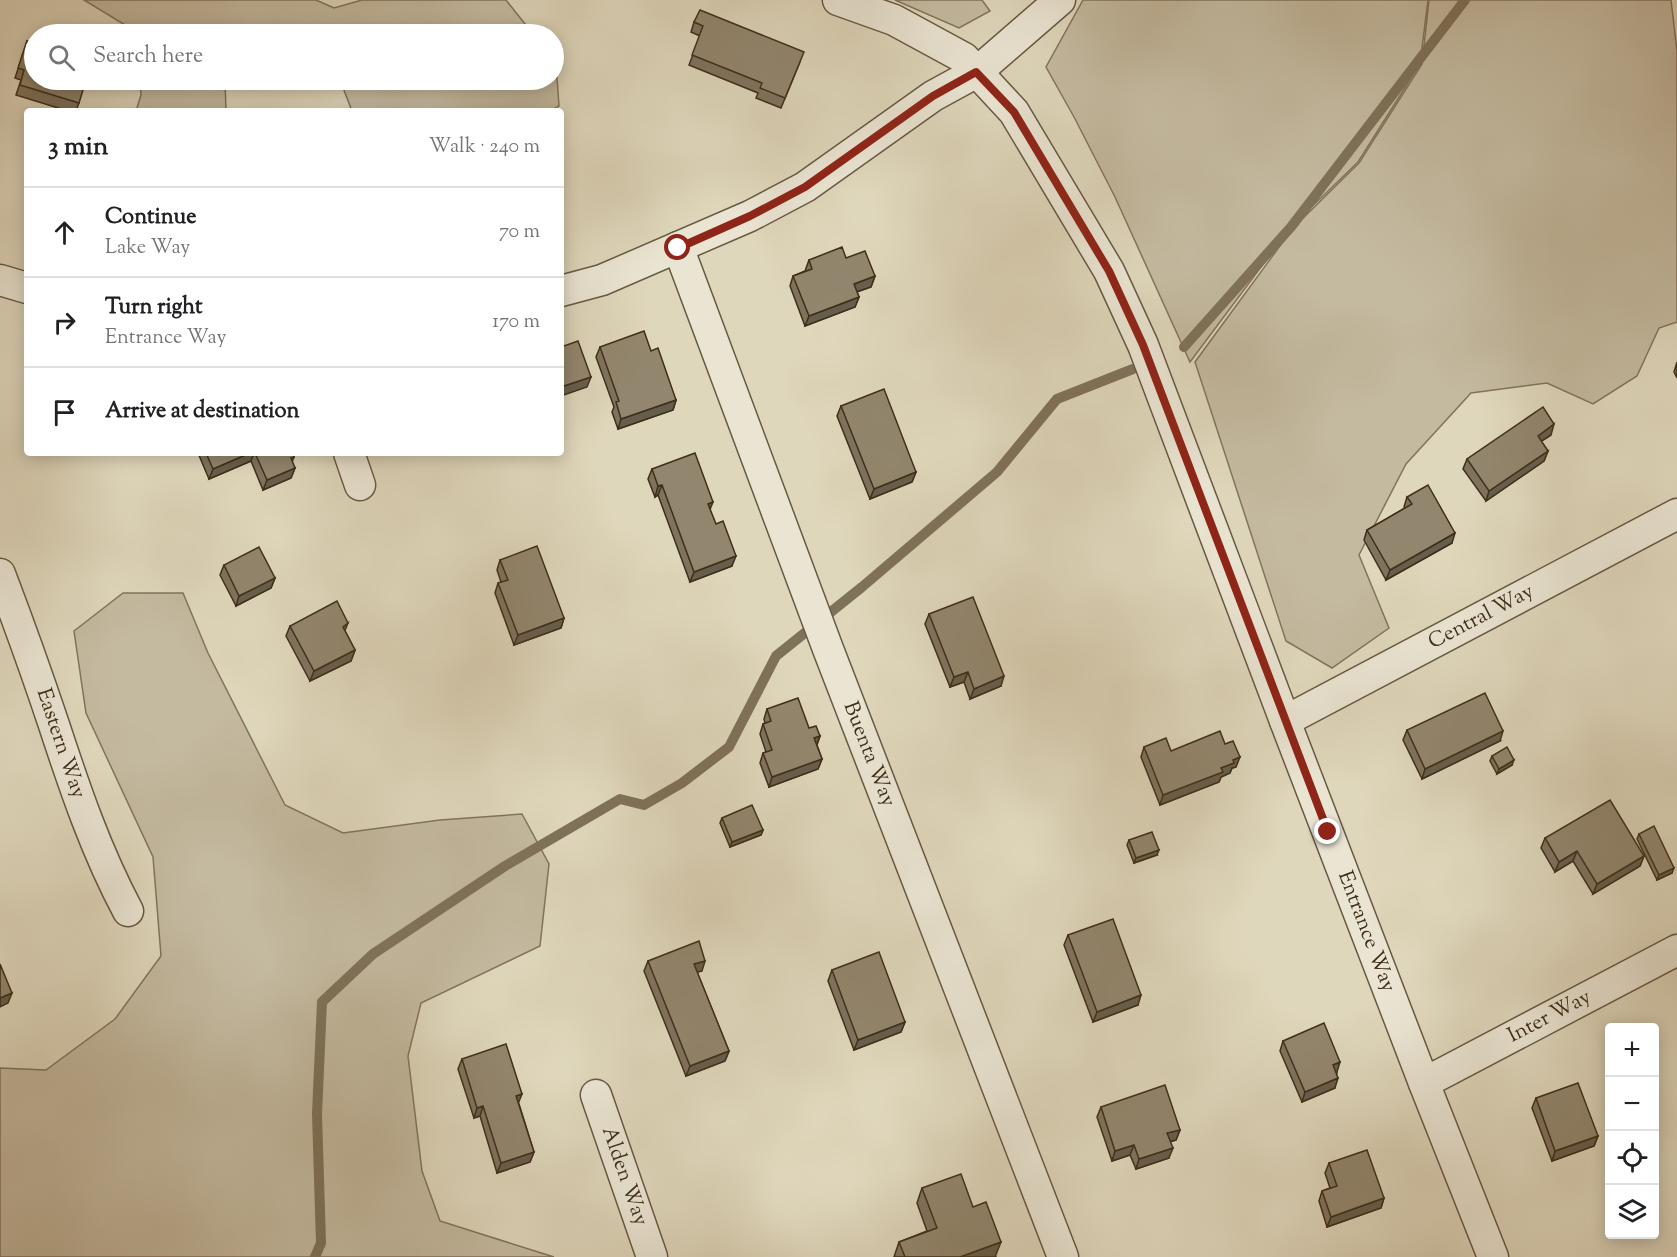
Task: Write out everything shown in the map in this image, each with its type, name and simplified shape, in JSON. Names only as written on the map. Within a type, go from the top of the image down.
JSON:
[{"type":"street","name":"Entrance Way","points":[[838,0],[894,20],[964,58],[1014,112],[1109,271],[1143,345],[1285,721],[1493,1257]]},
{"type":"street","points":[[564,290],[602,280],[678,248],[750,216],[805,187],[933,96],[976,72],[1060,0]]},
{"type":"street","name":"Buenta Way","points":[[678,248],[833,660],[1064,1257]]},
{"type":"street","points":[[0,280],[24,287]]},
{"type":"street","points":[[351,456],[360,485]]},
{"type":"street","name":"Central Way","points":[[1285,721],[1677,514]]},
{"type":"street","name":"Eastern Way","points":[[0,574],[25,639],[89,830],[109,876],[128,911]]},
{"type":"street","name":"Inter Way","points":[[1424,1083],[1677,950]]},
{"type":"street","name":"Alden Way","points":[[596,1095],[652,1257]]},
{"type":"shaded area","points":[[84,0],[316,0],[334,8],[362,0],[506,0],[525,24],[123,24]]},
{"type":"shaded area","points":[[895,0],[982,0],[990,11],[959,28]]},
{"type":"shaded area","points":[[1083,0],[1428,0],[1420,64],[1358,162],[1291,227],[1190,362],[1115,197],[1046,67]]},
{"type":"shaded area","points":[[1429,0],[1671,0],[1677,51],[1677,322],[1659,328],[1637,376],[1593,404],[1547,383],[1471,393],[1406,464],[1359,555],[1389,628],[1332,668],[1286,641],[1195,362],[1293,228],[1359,163],[1422,64]]},
{"type":"shaded area","points":[[141,90],[225,90],[226,108],[137,108]]},
{"type":"shaded area","points":[[344,90],[558,90],[559,106],[555,108],[351,108]]},
{"type":"shaded area","points":[[123,593],[183,593],[208,653],[285,805],[343,833],[440,820],[522,814],[549,864],[540,946],[421,1003],[408,1056],[422,1171],[440,1221],[554,1257],[0,1257],[0,1068],[46,1070],[115,1019],[161,956],[153,857],[86,713],[74,631]]},
{"type":"building","points":[[700,10],[804,52],[785,98],[760,88],[762,83],[692,55],[703,26],[694,22]]},
{"type":"building","points":[[24,50],[24,70],[18,68]]},
{"type":"building","points":[[24,70],[24,86],[20,85]]},
{"type":"building","points":[[36,90],[83,90],[79,103]]},
{"type":"building","points":[[842,247],[846,258],[865,251],[875,276],[854,284],[859,297],[809,316],[793,276],[812,269],[809,260]]},
{"type":"building","points":[[644,331],[651,351],[658,348],[676,400],[621,419],[616,402],[619,401],[600,347]]},
{"type":"building","points":[[578,341],[591,377],[564,386],[564,346]]},
{"type":"building","points":[[884,389],[916,472],[874,489],[841,406]]},
{"type":"building","points":[[1543,407],[1554,424],[1538,436],[1548,451],[1489,491],[1467,459]]},
{"type":"building","points":[[695,453],[713,502],[708,504],[716,524],[723,521],[736,556],[694,572],[662,485],[658,486],[652,469]]},
{"type":"building","points":[[207,456],[243,456],[213,469]]},
{"type":"building","points":[[256,456],[294,456],[291,458],[295,468],[267,480]]},
{"type":"building","points":[[1428,485],[1455,533],[1390,570],[1367,530],[1412,504],[1407,497]]},
{"type":"building","points":[[537,546],[564,618],[518,635],[498,583],[508,580],[500,560]]},
{"type":"building","points":[[259,547],[275,578],[239,596],[224,565]]},
{"type":"building","points":[[973,597],[1004,676],[974,689],[968,672],[954,677],[929,614]]},
{"type":"building","points":[[337,601],[348,623],[343,627],[355,650],[314,671],[290,626]]},
{"type":"building","points":[[1485,693],[1503,731],[1425,769],[1407,730]]},
{"type":"building","points":[[798,698],[809,728],[816,726],[820,736],[814,738],[822,759],[772,777],[763,753],[772,750],[763,724],[771,721],[767,709]]},
{"type":"building","points":[[1220,731],[1225,744],[1233,741],[1240,757],[1233,760],[1234,763],[1221,768],[1223,772],[1163,795],[1144,747],[1166,738],[1171,751]]},
{"type":"building","points":[[1507,747],[1514,760],[1499,769],[1492,756]]},
{"type":"building","points":[[1610,800],[1644,856],[1597,884],[1577,851],[1559,862],[1545,838]]},
{"type":"building","points":[[752,805],[763,830],[732,842],[722,818]]},
{"type":"building","points":[[1654,826],[1674,868],[1659,875],[1639,834]]},
{"type":"building","points":[[1152,832],[1159,850],[1136,858],[1129,840]]},
{"type":"building","points":[[1113,919],[1141,995],[1097,1012],[1068,935]]},
{"type":"building","points":[[699,941],[705,961],[694,964],[729,1051],[690,1066],[648,961]]},
{"type":"building","points":[[879,952],[905,1022],[858,1040],[832,970]]},
{"type":"building","points":[[0,964],[12,993],[0,998]]},
{"type":"building","points":[[1324,1023],[1340,1062],[1333,1065],[1338,1078],[1305,1092],[1283,1041]]},
{"type":"building","points":[[506,1044],[522,1094],[516,1096],[534,1152],[501,1163],[483,1106],[477,1108],[462,1059]]},
{"type":"building","points":[[1578,1083],[1598,1136],[1555,1151],[1536,1098]]},
{"type":"building","points":[[1165,1085],[1180,1130],[1167,1133],[1173,1148],[1139,1159],[1134,1145],[1115,1151],[1101,1107]]},
{"type":"building","points":[[1367,1150],[1384,1198],[1331,1217],[1322,1191],[1337,1186],[1329,1163]]},
{"type":"building","points":[[961,1174],[973,1207],[986,1202],[1001,1242],[960,1257],[905,1257],[899,1242],[937,1228],[922,1188]]},
{"type":"waterway","points":[[1184,347],[1291,227],[1465,0]]},
{"type":"waterway","points":[[315,1257],[321,1243],[317,1114],[322,1002],[373,954],[505,866],[620,799],[644,805],[682,783],[729,747],[776,656],[862,587],[997,472],[1057,399],[1133,369]]},
{"type":"route","points":[[678,248],[750,216],[805,187],[933,96],[976,72],[1014,112],[1109,271],[1143,345],[1328,832]]}]
